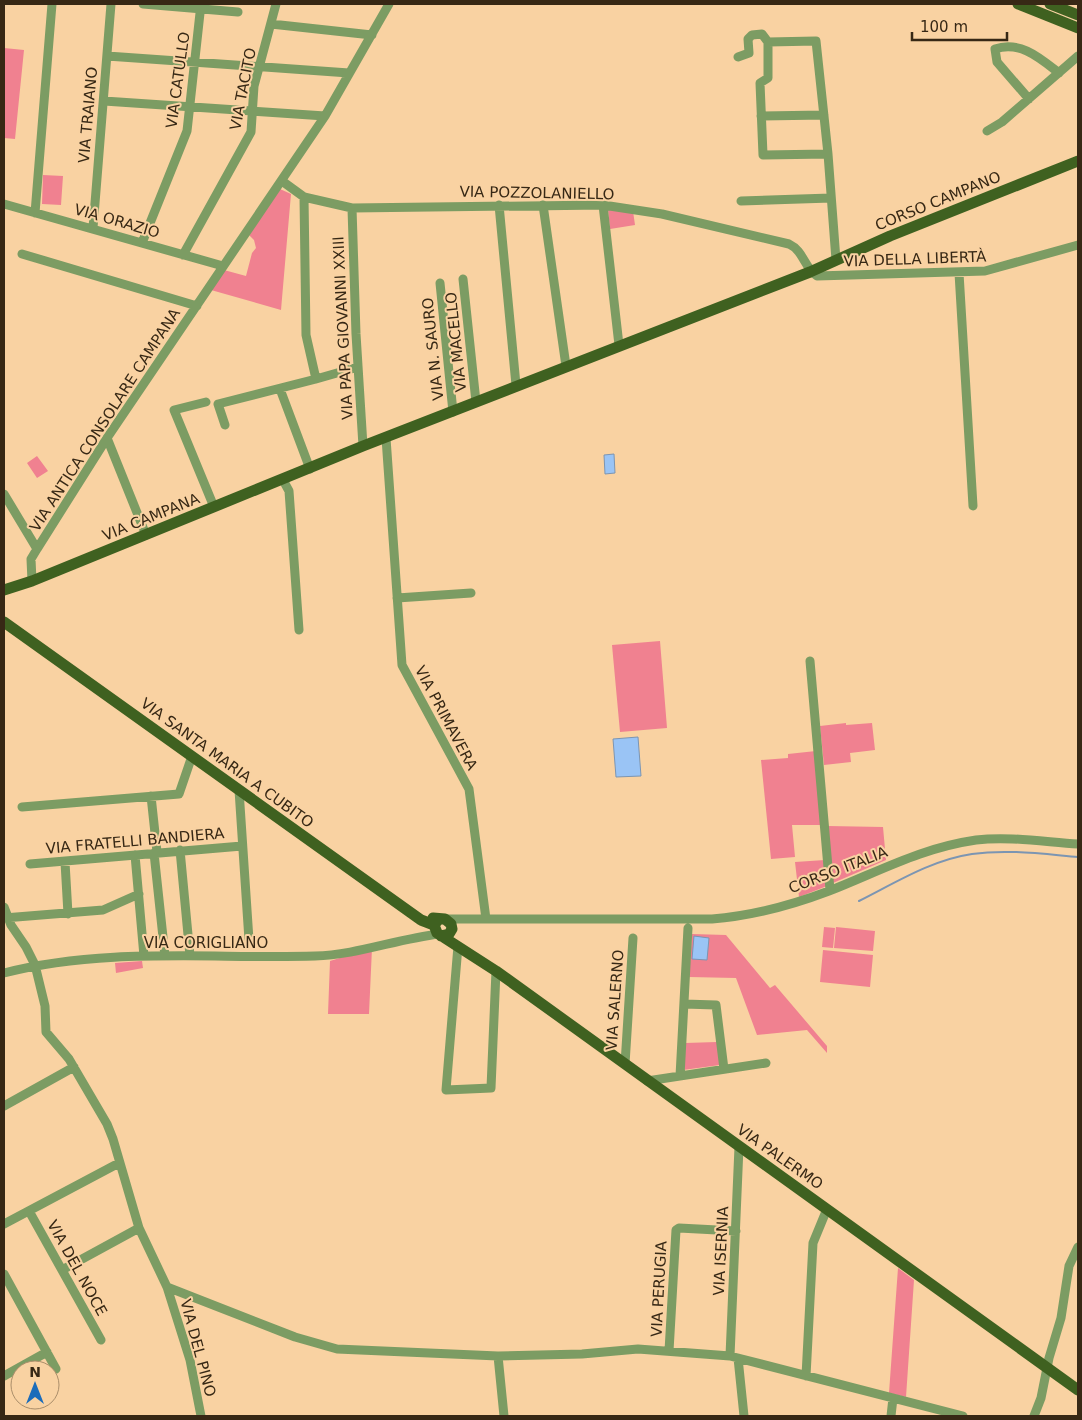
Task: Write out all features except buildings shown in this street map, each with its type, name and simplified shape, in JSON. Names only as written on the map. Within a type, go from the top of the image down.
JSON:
[{"type":"main road","points":[[1018,4],[1078,28]]},
{"type":"main road","points":[[1050,4],[1078,15]]},
{"type":"main road","name":"CORSO CAMPANO","points":[[566,366],[810,272],[1078,161]]},
{"type":"main road","name":"VIA CAMPANA","points":[[4,590],[32,581],[363,446],[566,366]]},
{"type":"main road","name":"VIA SANTA MARIA A CUBITO","points":[[4,622],[421,920],[442,928]]},
{"type":"main road","points":[[408,910],[442,928]]},
{"type":"main road","name":"VIA PALERMO","points":[[442,928],[458,946],[496,971],[1078,1390]]},
{"type":"street","points":[[35,213],[52,4]]},
{"type":"street","name":"VIA TRAIANO","points":[[93,228],[111,4]]},
{"type":"street","points":[[143,4],[201,6],[238,12]]},
{"type":"street","name":"VIA TACITO","points":[[183,255],[251,132],[254,111],[254,86],[276,4]]},
{"type":"street","name":"VIA ANTICA CONSOLARE CAMPANA","points":[[36,549],[107,438],[325,116],[389,4]]},
{"type":"street","name":"VIA CATULLO","points":[[142,243],[187,131],[201,6]]},
{"type":"street","points":[[270,24],[372,34]]},
{"type":"street","points":[[738,57],[749,54],[748,39],[752,35],[762,34],[768,42],[768,78],[760,83],[763,155],[828,154]]},
{"type":"street","points":[[768,42],[816,41],[828,154],[836,260]]},
{"type":"street","points":[[1029,99],[998,62],[995,49],[1004,46],[1031,52],[1059,73]]},
{"type":"street","points":[[107,56],[349,73]]},
{"type":"street","points":[[987,131],[1029,99],[1078,56]]},
{"type":"street","points":[[104,101],[325,116]]},
{"type":"street","points":[[761,116],[824,115]]},
{"type":"street","name":"VIA POZZOLANIELLO","points":[[282,181],[304,197],[352,208],[543,204],[603,205],[662,214],[788,244],[801,253],[810,272]]},
{"type":"street","points":[[304,197],[306,335],[316,379]]},
{"type":"street","points":[[741,201],[831,198]]},
{"type":"street","name":"VIA ORAZIO","points":[[4,204],[223,266]]},
{"type":"street","points":[[543,204],[566,366]]},
{"type":"street","points":[[499,205],[516,385]]},
{"type":"street","points":[[603,205],[619,345]]},
{"type":"street","name":"VIA PAPA GIOVANNI XXIII","points":[[352,208],[363,446]]},
{"type":"street","name":"VIA DELLA LIBERTÀ","points":[[810,272],[817,276],[960,273],[1000,268],[1078,245]]},
{"type":"street","name":"VIA ANTICA CONSOLARE CAMPANA","points":[[22,254],[197,306]]},
{"type":"street","points":[[960,273],[973,506]]},
{"type":"street","name":"VIA MACELLO","points":[[464,279],[476,402]]},
{"type":"street","name":"VIA N. SAURO","points":[[440,284],[453,412]]},
{"type":"street","points":[[225,425],[218,404],[358,367]]},
{"type":"street","points":[[280,389],[310,469]]},
{"type":"street","points":[[206,402],[174,410],[214,507]]},
{"type":"street","points":[[107,438],[146,535]]},
{"type":"street","name":"VIA PRIMAVERA","points":[[386,438],[402,665],[469,789],[486,919]]},
{"type":"street","points":[[283,480],[289,491],[299,630]]},
{"type":"street","points":[[4,494],[36,549],[31,559],[32,581]]},
{"type":"street","points":[[397,598],[471,593]]},
{"type":"street","points":[[810,660],[830,890]]},
{"type":"street","points":[[22,807],[178,794],[192,756]]},
{"type":"street","points":[[239,790],[249,940]]},
{"type":"street","points":[[151,796],[165,956]]},
{"type":"street","name":"CORSO ITALIA","points":[[442,928],[462,922],[486,919],[712,919],[772,908],[830,890],[899,860],[977,840],[1078,844]]},
{"type":"street","name":"VIA FRATELLI BANDIERA","points":[[30,864],[242,846]]},
{"type":"street","points":[[180,850],[190,956]]},
{"type":"street","points":[[135,855],[144,956]]},
{"type":"street","points":[[65,862],[68,914]]},
{"type":"street","points":[[6,918],[103,910],[139,894]]},
{"type":"street","name":"VIA DEL PINO","points":[[4,907],[6,918],[35,965],[45,1006],[46,1032],[74,1068],[107,1124],[113,1139],[139,1228],[167,1287],[190,1360],[200,1416]]},
{"type":"street","points":[[421,920],[422,932]]},
{"type":"street","points":[[407,939],[422,932],[442,928]]},
{"type":"street","points":[[407,939],[442,928]]},
{"type":"street","points":[[680,1076],[688,928]]},
{"type":"street","name":"VIA SALERNO","points":[[624,1064],[633,938]]},
{"type":"street","name":"VIA CORIGLIANO","points":[[4,973],[35,965],[144,956],[317,956],[407,939]]},
{"type":"street","points":[[458,946],[446,1090],[491,1088],[496,971]]},
{"type":"street","points":[[684,1004],[716,1005],[724,1069]]},
{"type":"street","points":[[647,1081],[766,1063]]},
{"type":"street","points":[[4,1106],[74,1068]]},
{"type":"street","name":"VIA ISERNIA","points":[[739,1147],[734,1357],[744,1416]]},
{"type":"street","points":[[4,1224],[119,1163]]},
{"type":"street","points":[[806,1376],[814,1243],[827,1209]]},
{"type":"street","name":"VIA DEL NOCE","points":[[29,1211],[100,1340]]},
{"type":"street","points":[[62,1270],[139,1228]]},
{"type":"street","name":"VIA PERUGIA","points":[[669,1351],[676,1230],[679,1228],[736,1231]]},
{"type":"street","points":[[1034,1416],[1042,1398],[1046,1367],[1061,1318],[1069,1266],[1078,1247]]},
{"type":"street","points":[[5,1281],[51,1360]]},
{"type":"street","points":[[167,1287],[295,1337],[337,1349],[498,1356],[582,1354],[638,1350],[734,1357],[962,1416]]},
{"type":"street","points":[[4,1376],[47,1352]]},
{"type":"street","points":[[498,1356],[504,1416]]},
{"type":"street","points":[[891,1416],[893,1398]]},
{"type":"shaded area","points":[[4,48],[24,50],[15,139],[4,138]]},
{"type":"shaded area","points":[[43,175],[63,176],[61,205],[42,204]]},
{"type":"shaded area","points":[[280,189],[291,194],[281,310],[211,290],[224,270],[246,276],[252,253],[256,248],[254,240],[248,234]]},
{"type":"shaded area","points":[[608,209],[633,211],[635,225],[610,229]]},
{"type":"shaded area","points":[[37,456],[48,471],[37,478],[27,463]]},
{"type":"shaded area","points":[[660,641],[667,728],[620,732],[612,645]]},
{"type":"shaded area","points":[[846,723],[846,725],[872,723],[875,750],[850,753],[851,762],[824,765],[820,726]]},
{"type":"shaded area","points":[[816,751],[821,825],[792,825],[795,857],[771,859],[761,760],[788,758],[788,754]]},
{"type":"shaded area","points":[[828,826],[883,827],[886,860],[833,883]]},
{"type":"shaded area","points":[[825,860],[827,886],[799,897],[795,862]]},
{"type":"shaded area","points":[[824,927],[835,928],[833,948],[822,947]]},
{"type":"shaded area","points":[[836,927],[875,931],[873,951],[834,948]]},
{"type":"shaded area","points":[[692,934],[726,935],[770,988],[775,985],[827,1046],[827,1053],[807,1030],[757,1035],[736,978],[689,977]]},
{"type":"shaded area","points":[[372,948],[369,1014],[328,1014],[330,961]]},
{"type":"shaded area","points":[[823,950],[873,955],[870,987],[820,982]]},
{"type":"shaded area","points":[[142,961],[143,968],[116,973],[115,963]]},
{"type":"shaded area","points":[[717,1042],[720,1065],[683,1070],[685,1043]]},
{"type":"shaded area","points":[[898,1268],[914,1280],[906,1397],[889,1393]]},
{"type":"water","points":[[614,454],[615,473],[605,474],[604,455]]},
{"type":"water","points":[[638,737],[641,776],[616,777],[613,739]]},
{"type":"water","points":[[694,936],[709,938],[707,960],[692,959]]},
{"type":"waterway","points":[[859,901],[914,873],[957,857],[998,852],[1078,857]]}]
